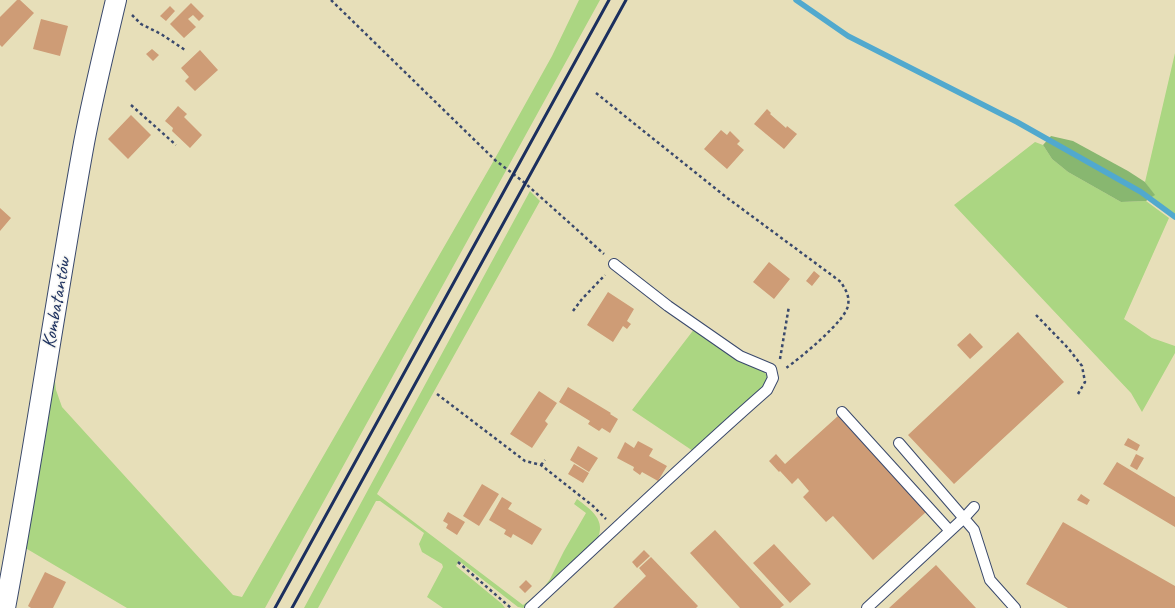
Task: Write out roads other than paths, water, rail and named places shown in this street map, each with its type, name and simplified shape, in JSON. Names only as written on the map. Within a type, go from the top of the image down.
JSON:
[{"type":"street","name":"Kombatantów","points":[[5,608],[22,516],[50,340],[83,149],[115,4]]},
{"type":"lane","points":[[530,608],[690,458],[767,390],[773,378],[771,370],[740,356],[612,267]]},
{"type":"lane","points":[[842,412],[950,530]]},
{"type":"lane","points":[[899,443],[974,530],[990,580],[1015,608]]},
{"type":"lane","points":[[867,608],[974,507]]},
{"type":"waterway","points":[[796,0],[848,36],[1017,122],[1141,192],[1175,217]]},
{"type":"railway","points":[[275,608],[609,0]]},
{"type":"railway","points":[[292,608],[626,0]]}]
